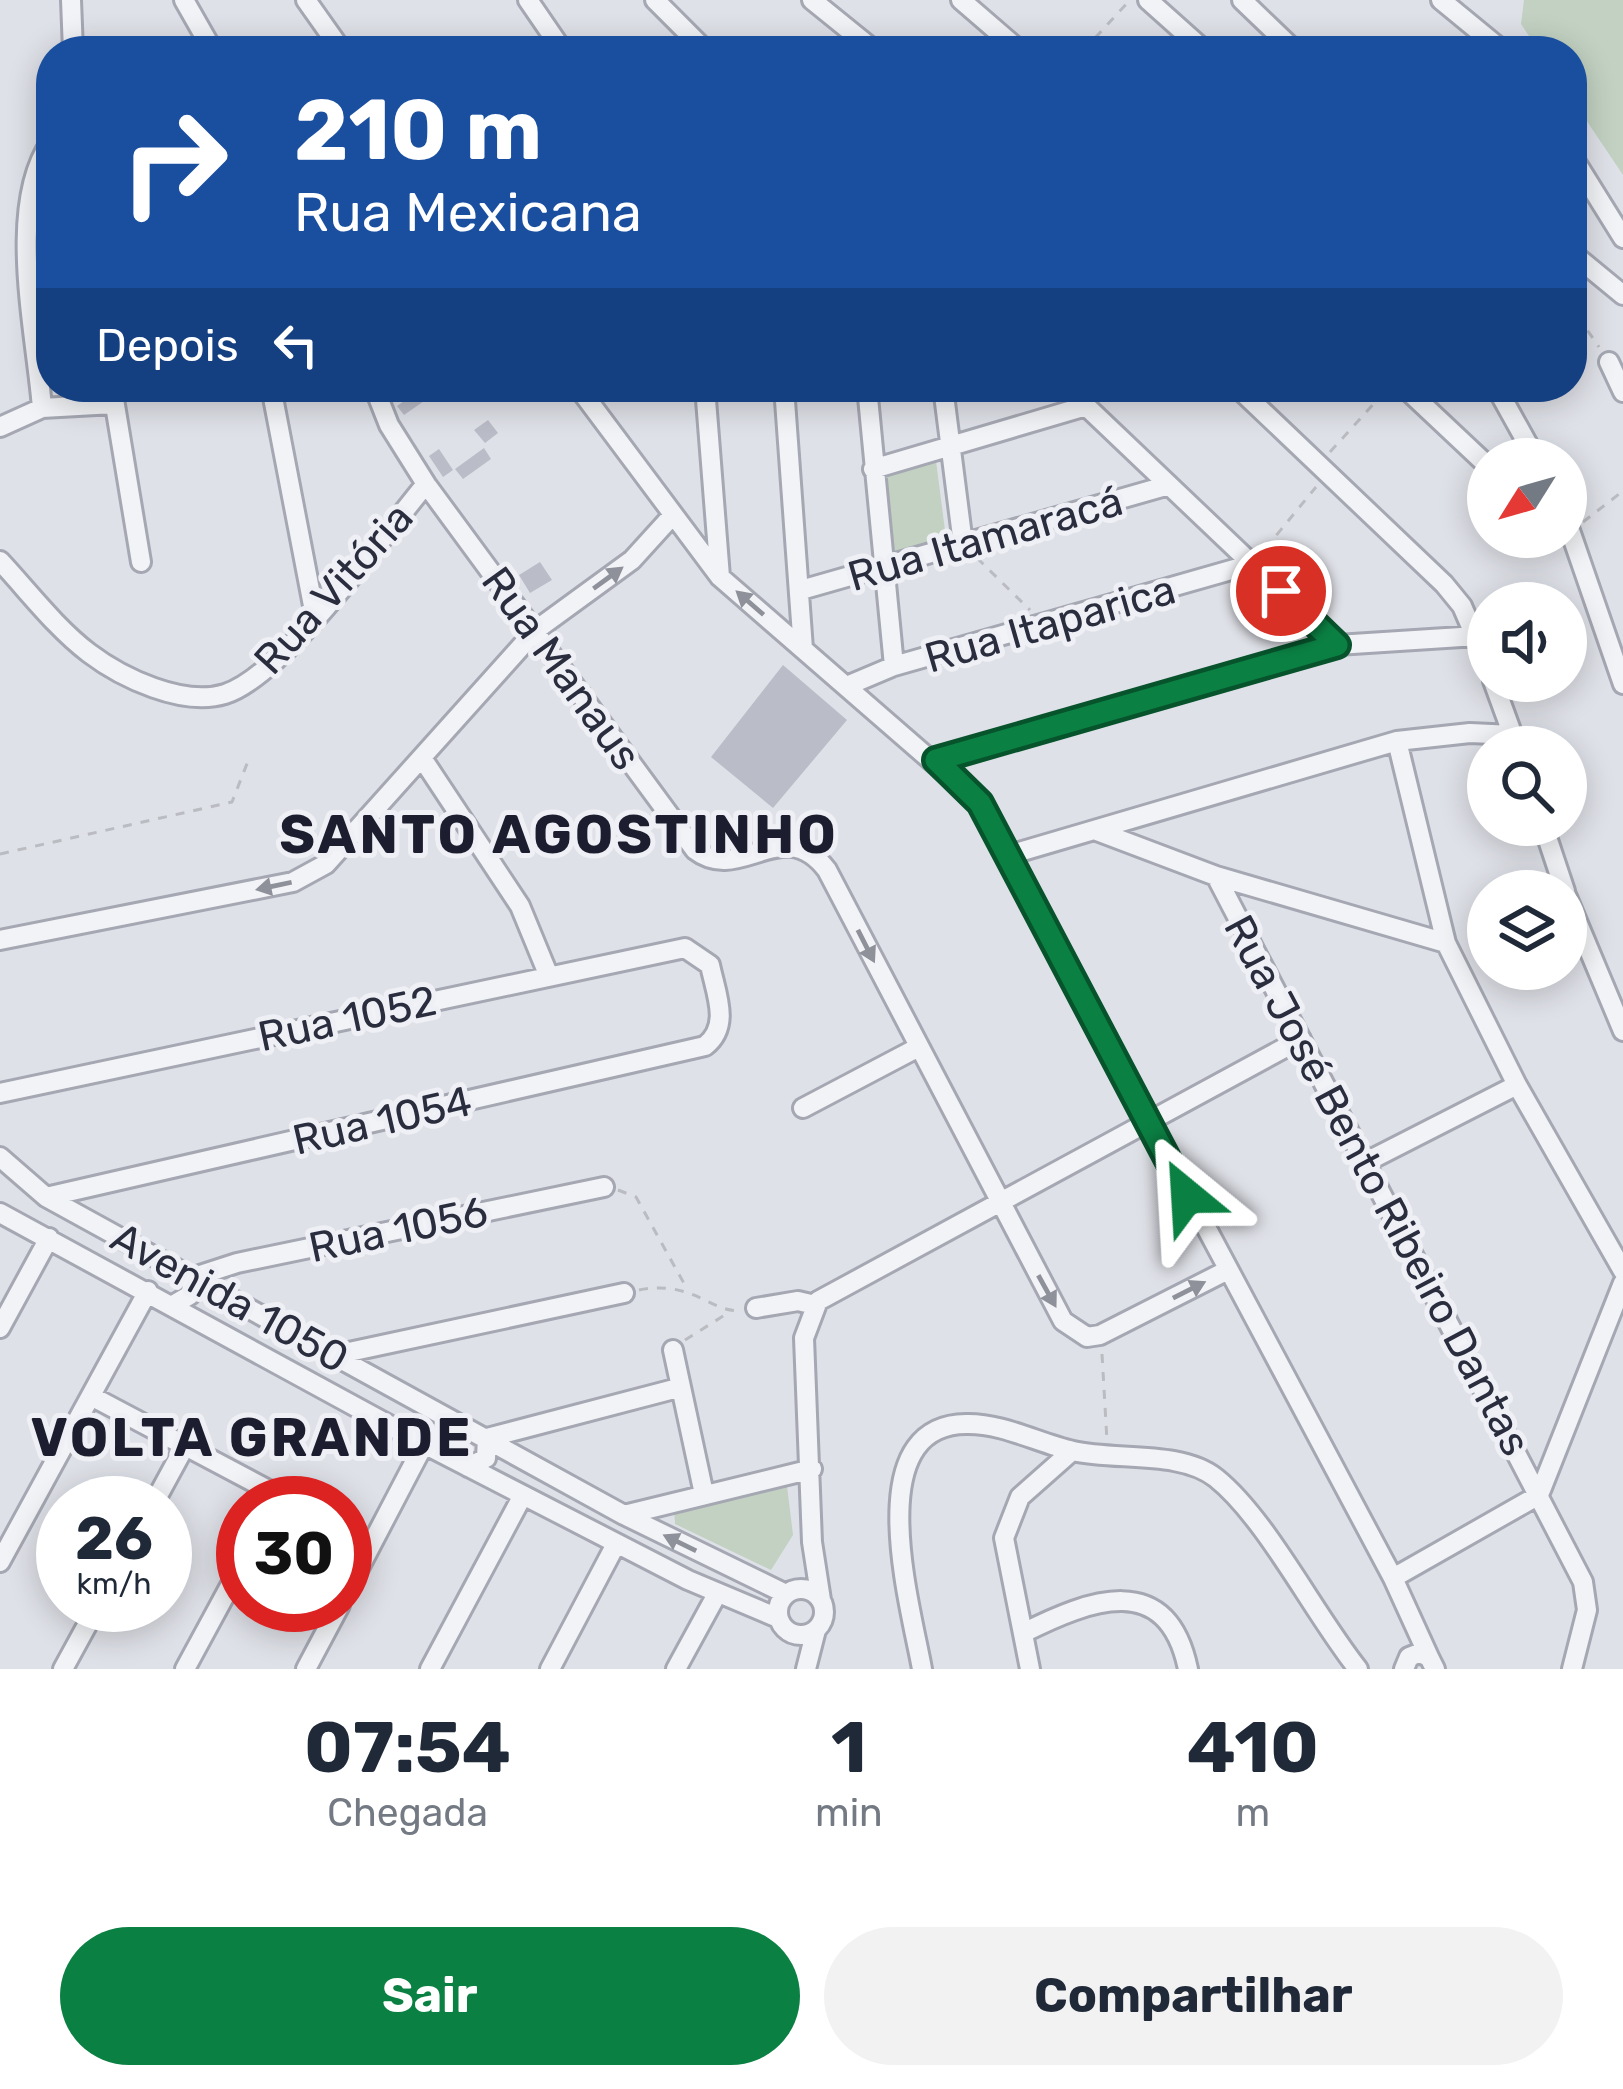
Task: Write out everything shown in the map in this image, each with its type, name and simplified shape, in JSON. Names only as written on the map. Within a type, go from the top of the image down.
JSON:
[{"type":"street","points":[[71,0],[73,36]]},
{"type":"street","points":[[184,0],[204,36]]},
{"type":"street","points":[[306,0],[331,36]]},
{"type":"street","points":[[527,0],[552,36]]},
{"type":"street","points":[[655,0],[691,36]]},
{"type":"street","points":[[814,0],[856,36]]},
{"type":"street","points":[[961,0],[1003,36]]},
{"type":"street","points":[[1148,0],[1188,36]]},
{"type":"street","points":[[1243,0],[1280,36]]},
{"type":"street","points":[[1441,0],[1485,36]]},
{"type":"street","points":[[674,20],[676,36]]},
{"type":"street","points":[[36,168],[26,211],[36,334]]},
{"type":"street","points":[[1587,180],[1623,238]]},
{"type":"street","points":[[1587,266],[1623,296]]},
{"type":"street","points":[[1609,362],[1623,392]]},
{"type":"street","points":[[42,402],[42,408]]},
{"type":"street","points":[[0,427],[42,408],[78,402]]},
{"type":"street","points":[[114,402],[141,562]]},
{"type":"street","points":[[274,402],[315,616]]},
{"type":"street","name":"Rua Manaus","points":[[382,402],[426,484],[695,850],[708,860],[723,861],[790,844],[805,847],[827,870],[917,1048]]},
{"type":"street","points":[[589,402],[720,577],[980,803],[1393,1578],[1426,1664]]},
{"type":"street","points":[[706,402],[720,577]]},
{"type":"street","points":[[785,402],[803,649]]},
{"type":"street","points":[[868,402],[894,666]]},
{"type":"street","points":[[944,402],[963,544]]},
{"type":"street","points":[[1082,402],[1337,645]]},
{"type":"street","points":[[1254,402],[1444,584],[1467,620]]},
{"type":"street","points":[[1420,402],[1467,446]]},
{"type":"street","points":[[1505,402],[1525,438]]},
{"type":"street","points":[[873,469],[1086,406]]},
{"type":"street","name":"Rua Vitória","points":[[0,561],[88,653],[128,676],[178,694],[205,698],[228,694],[251,680],[315,616],[426,484]]},
{"type":"street","name":"Rua Itamaracá","points":[[801,590],[885,570],[1169,485]]},
{"type":"street","points":[[0,940],[293,882],[326,864],[536,630],[632,560],[672,516]]},
{"type":"street","points":[[1584,558],[1623,684]]},
{"type":"street","name":"Rua Itaparica","points":[[849,685],[894,666],[1252,564]]},
{"type":"street","points":[[936,760],[1337,645],[1467,637]]},
{"type":"street","points":[[1009,855],[1397,741],[1467,733]]},
{"type":"street","points":[[1397,741],[1446,943],[1517,1085],[1623,1271]]},
{"type":"street","points":[[422,758],[520,906],[548,974]]},
{"type":"street","points":[[1096,831],[1216,875],[1446,943]]},
{"type":"street","name":"Rua José Bento Ribeiro Dantas","points":[[1216,875],[1583,1582],[1587,1610],[1572,1669]]},
{"type":"street","points":[[1587,945],[1623,1031]]},
{"type":"street","name":"Rua 1052","points":[[0,1093],[548,974],[696,951],[710,965],[721,1020],[716,1038]]},
{"type":"street","name":"Rua 1054","points":[[46,1197],[705,1046],[716,1038]]},
{"type":"street","points":[[796,1669],[806,1633],[824,1613],[812,1542],[804,1338],[815,1306],[855,1277],[1301,1039]]},
{"type":"street","points":[[802,1108],[917,1048],[1063,1321],[1087,1337],[1100,1335],[1226,1270]]},
{"type":"street","points":[[1366,1162],[1517,1085]]},
{"type":"street","name":"Avenida 1050","points":[[0,1157],[46,1197],[624,1515],[789,1592]]},
{"type":"street","name":"Rua 1056","points":[[194,1277],[259,1257],[604,1187]]},
{"type":"street","name":"Avenida 1050","points":[[0,1213],[523,1496],[717,1594],[778,1618]]},
{"type":"street","points":[[0,1328],[49,1238]]},
{"type":"street","points":[[173,1305],[190,1295],[194,1277]]},
{"type":"street","points":[[1393,1578],[1540,1495],[1623,1283]]},
{"type":"street","points":[[0,1562],[148,1291]]},
{"type":"street","points":[[335,1354],[624,1293]]},
{"type":"street","points":[[211,1326],[212,1309],[226,1296]]},
{"type":"street","points":[[755,1308],[798,1301],[815,1306]]},
{"type":"street","points":[[673,1350],[704,1494]]},
{"type":"street","points":[[468,1467],[486,1458],[488,1438],[678,1388]]},
{"type":"street","points":[[91,1396],[239,1476]]},
{"type":"street","points":[[922,1669],[898,1521],[901,1473],[923,1438],[964,1423],[1108,1457],[1187,1465],[1221,1482],[1358,1669]]},
{"type":"street","points":[[372,1543],[424,1444]]},
{"type":"street","points":[[169,1476],[185,1446]]},
{"type":"street","points":[[1030,1669],[1004,1538],[1020,1497],[1072,1450]]},
{"type":"street","points":[[504,1486],[507,1463],[521,1456]]},
{"type":"street","points":[[624,1515],[812,1469]]},
{"type":"street","points":[[430,1669],[523,1496]]},
{"type":"street","points":[[806,1633],[778,1618],[812,1542]]},
{"type":"street","points":[[550,1669],[616,1544]]},
{"type":"street","points":[[789,1592],[809,1590],[821,1600]]},
{"type":"street","points":[[676,1669],[717,1594]]},
{"type":"street","points":[[1023,1633],[1087,1604],[1124,1599],[1155,1608],[1172,1626],[1188,1669]]},
{"type":"street","points":[[185,1669],[216,1612]]},
{"type":"street","points":[[63,1669],[83,1632]]},
{"type":"street","points":[[306,1669],[326,1632]]},
{"type":"street","points":[[806,1633],[806,1669]]},
{"type":"path","points":[[1097,36],[1130,0]]},
{"type":"path","points":[[1587,330],[1609,362]]},
{"type":"path","points":[[1252,564],[1377,402]]},
{"type":"path","points":[[1587,515],[1623,491]]},
{"type":"path","points":[[963,544],[1046,626]]},
{"type":"path","points":[[0,854],[232,802],[250,755]]},
{"type":"path","points":[[604,1187],[636,1197],[686,1289]]},
{"type":"path","points":[[624,1293],[665,1285],[686,1289],[729,1312]]},
{"type":"path","points":[[673,1350],[729,1312],[755,1308]]},
{"type":"path","points":[[1100,1335],[1108,1457]]},
{"type":"green space","points":[[1524,0],[1623,0],[1623,175],[1587,121],[1587,36],[1529,36],[1521,24]]},
{"type":"green space","points":[[936,461],[946,538],[895,552],[883,477]]},
{"type":"green space","points":[[787,1486],[793,1535],[771,1570],[675,1524],[674,1507]]},
{"type":"building","points":[[403,402],[423,402],[404,415],[397,406]]},
{"type":"building","points":[[488,420],[498,433],[485,443],[474,430]]},
{"type":"building","points":[[484,448],[491,459],[463,479],[455,469]]},
{"type":"building","points":[[439,449],[453,470],[443,477],[429,456]]},
{"type":"building","points":[[540,562],[552,580],[530,593],[519,575]]},
{"type":"building","points":[[783,665],[847,720],[773,808],[711,757]]},
{"type":"district","name":"SANTO AGOSTINHO","points":[[559,834]]},
{"type":"district","name":"VOLTA GRANDE","points":[[252,1437]]},
{"type":"route","points":[[1187,1196],[980,803],[936,760],[1337,645],[1281,591]]}]
